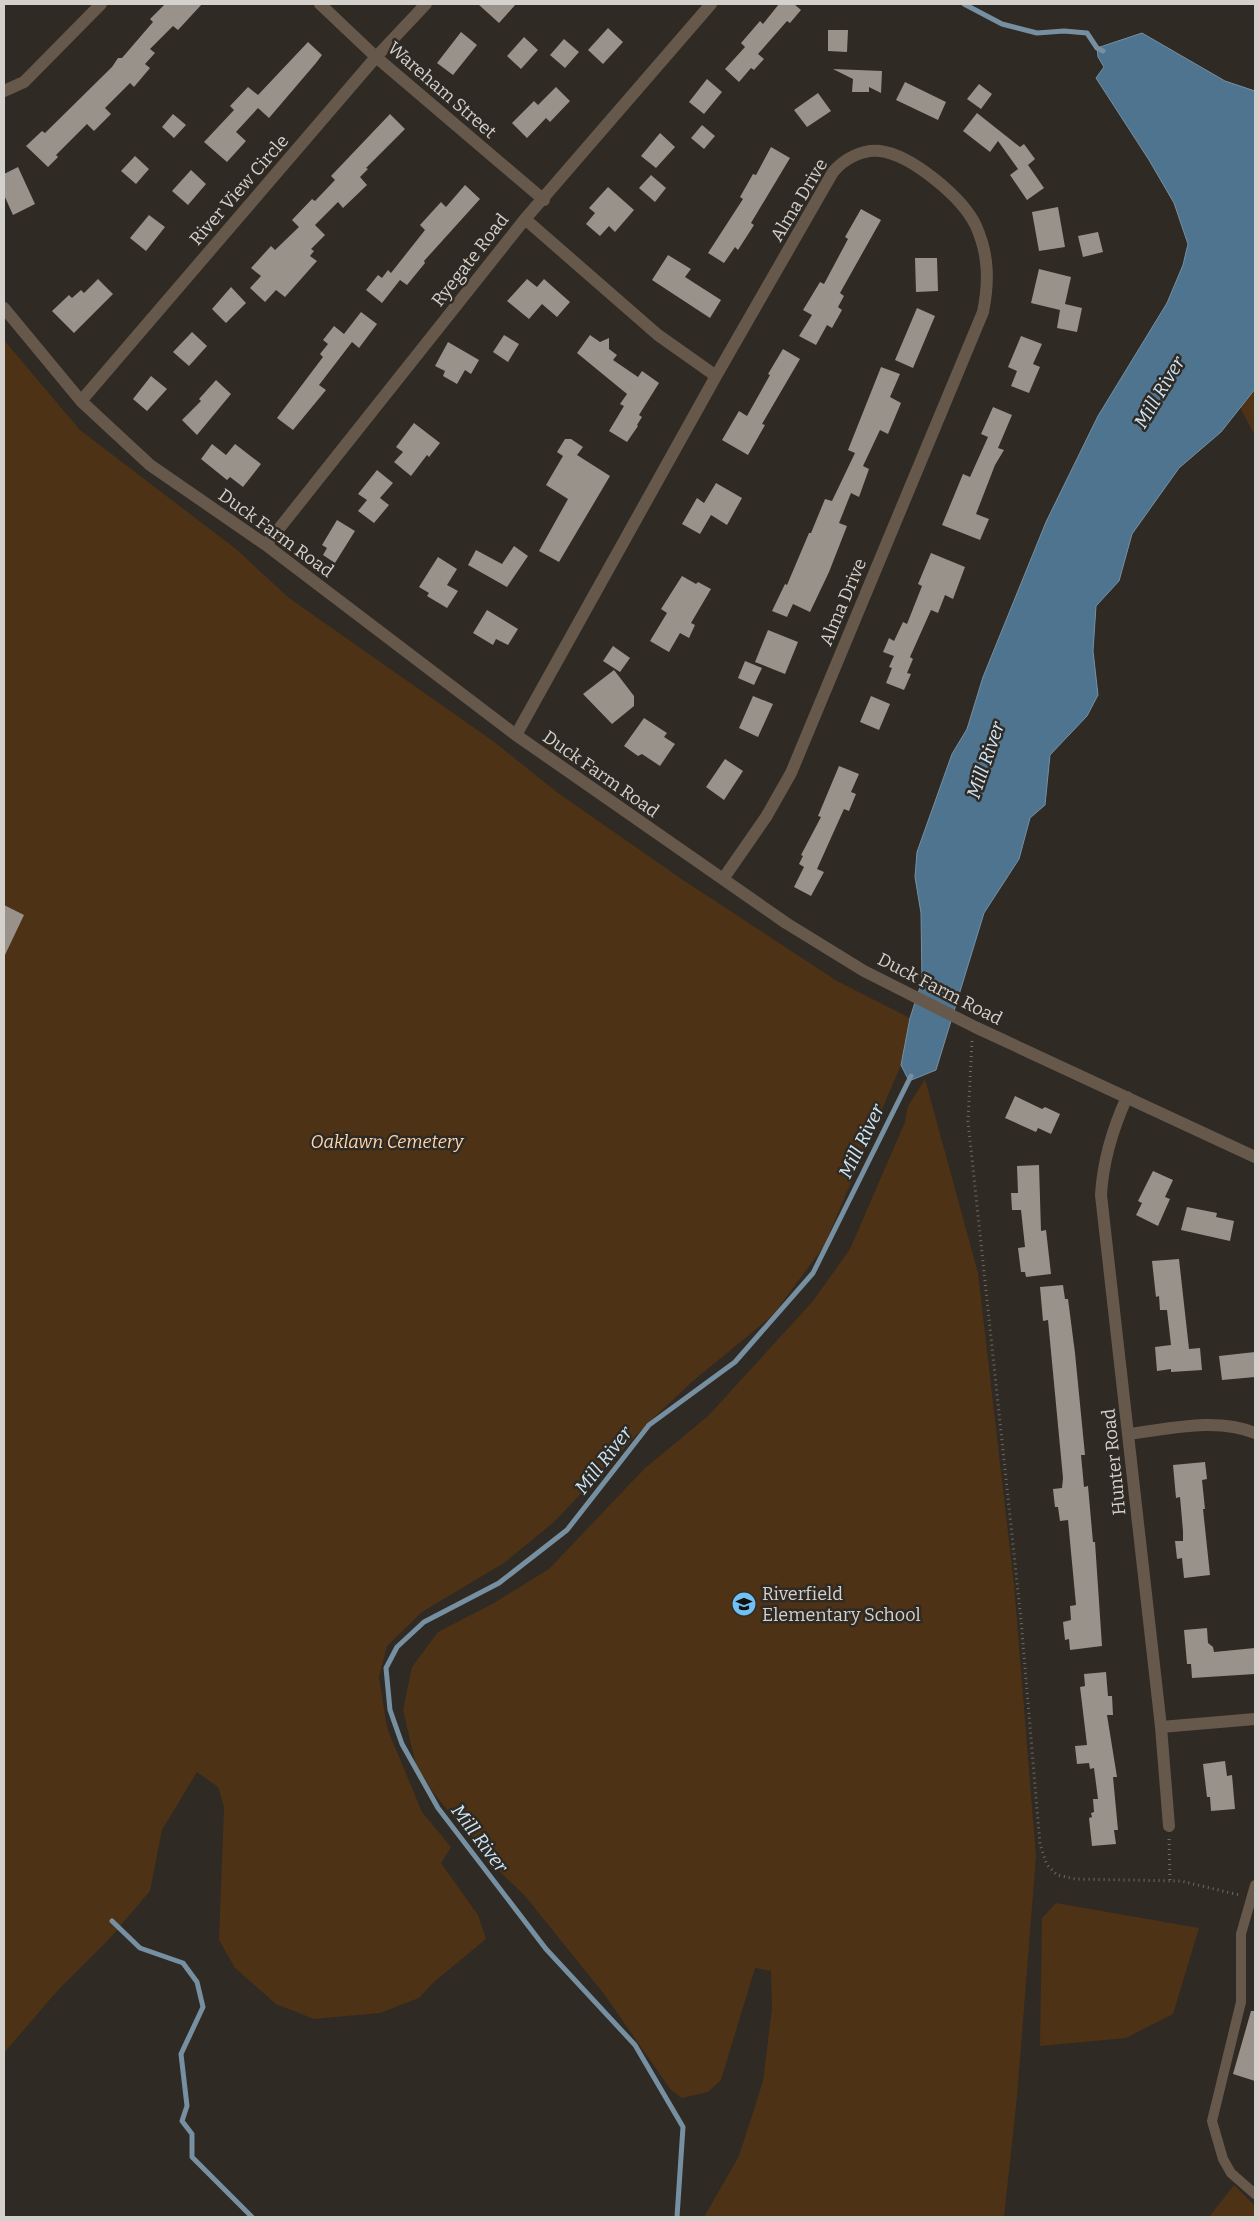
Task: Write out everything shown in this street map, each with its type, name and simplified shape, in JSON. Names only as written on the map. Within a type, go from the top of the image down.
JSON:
[{"type":"street","points":[[4,91],[24,82],[101,4]]},
{"type":"street","name":"Wareham Street","points":[[320,4],[376,57],[544,200]]},
{"type":"street","name":"River View Circle","points":[[81,401],[376,57],[426,4]]},
{"type":"street","name":"Ryegate Road","points":[[266,545],[525,219],[544,200],[711,4]]},
{"type":"street","name":"Alma Drive","points":[[516,735],[716,376],[833,172],[844,161],[870,151],[892,155],[935,179],[956,197],[971,217],[986,255],[988,283],[983,312],[791,773],[766,817],[723,879]]},
{"type":"street","points":[[525,219],[658,335],[716,376]]},
{"type":"street","name":"Duck Farm Road","points":[[4,308],[81,401],[150,465],[266,545],[516,735],[723,879],[824,947],[893,985],[975,1027],[1255,1158]]},
{"type":"street","name":"Hunter Road","points":[[1127,1097],[1107,1149],[1103,1166],[1101,1195],[1161,1726],[1169,1826]]},
{"type":"street","points":[[1129,1434],[1222,1424],[1241,1427],[1255,1433]]},
{"type":"street","points":[[1161,1726],[1255,1720]]},
{"type":"lane","points":[[1255,1886],[1241,1934],[1239,1950],[1241,2002],[1212,2121],[1223,2159],[1231,2173],[1255,2194]]},
{"type":"path","points":[[972,1040],[968,1121],[1020,1620],[1040,1844],[1047,1865],[1057,1875],[1075,1878],[1170,1881],[1252,1898]]},
{"type":"path","points":[[1169,1826],[1170,1881]]},
{"type":"green space","name":"Oaklawn Cemetery","points":[[4,340],[80,430],[236,549],[289,598],[493,741],[558,793],[683,880],[837,981],[910,1018],[901,1065],[824,1246],[773,1315],[693,1381],[647,1424],[554,1522],[504,1563],[422,1612],[387,1646],[379,1677],[387,1728],[422,1812],[451,1847],[441,1863],[478,1915],[486,1939],[434,1982],[419,1998],[380,2013],[314,2019],[276,2004],[235,1968],[219,1940],[224,1807],[218,1787],[197,1772],[162,1830],[150,1891],[110,1938],[59,1989],[4,2053]]},
{"type":"green space","points":[[1255,389],[1255,436],[1240,407]]},
{"type":"green space","name":"Riverfield Elementary School","points":[[925,1079],[978,1273],[1014,1584],[1036,1856],[1017,2097],[1004,2217],[704,2217],[739,2156],[763,2081],[772,2008],[771,1971],[755,1968],[721,2080],[708,2092],[682,2098],[671,2090],[604,1994],[525,1896],[486,1858],[433,1792],[416,1765],[403,1710],[412,1667],[438,1632],[494,1603],[549,1569],[644,1469],[708,1416],[813,1301],[850,1249],[905,1122],[908,1106]]},
{"type":"green space","points":[[1056,1903],[1199,1928],[1173,2014],[1126,2038],[1040,2046],[1042,1918]]},
{"type":"green space","points":[[1234,2185],[1255,2206],[1255,2217],[1209,2217]]},
{"type":"water","points":[[1142,33],[1225,81],[1255,91],[1255,389],[1221,432],[1179,468],[1132,534],[1119,581],[1096,606],[1093,651],[1098,695],[1087,716],[1050,755],[1045,805],[1030,818],[1019,859],[984,913],[936,1070],[909,1081],[901,1065],[910,1018],[922,981],[921,913],[915,877],[917,852],[952,754],[967,729],[983,677],[1046,522],[1098,416],[1167,303],[1183,265],[1188,244],[1174,203],[1149,160],[1096,78],[1104,67],[1098,57],[1097,48]]},
{"type":"building","points":[[165,4],[202,4],[178,30],[173,26],[150,49],[155,53],[145,64],[150,68],[134,87],[130,83],[105,108],[111,114],[94,131],[87,124],[56,155],[58,157],[48,167],[26,146],[42,131],[45,133],[112,67],[118,58],[122,58],[153,22],[150,19]]},
{"type":"building","points":[[478,4],[516,4],[499,23]]},
{"type":"building","points":[[779,4],[794,4],[801,10],[790,23],[787,21],[758,54],[764,59],[754,70],[751,68],[739,82],[725,69],[745,47],[741,43],[760,21],[763,24]]},
{"type":"building","points":[[608,28],[623,42],[603,64],[588,50]]},
{"type":"building","points":[[828,30],[848,30],[847,52],[828,51]]},
{"type":"building","points":[[461,32],[477,45],[453,75],[437,63]]},
{"type":"building","points":[[524,37],[538,50],[521,69],[507,56]]},
{"type":"building","points":[[564,39],[579,52],[565,68],[550,55]]},
{"type":"building","points":[[308,42],[322,55],[269,118],[258,108],[236,132],[246,141],[227,162],[204,142],[234,110],[230,106],[248,87],[258,95]]},
{"type":"building","points":[[833,69],[882,71],[881,93],[869,87],[869,92],[852,92],[853,79]]},
{"type":"building","points":[[707,79],[722,92],[704,114],[689,102]]},
{"type":"building","points":[[905,82],[946,102],[938,120],[896,100]]},
{"type":"building","points":[[979,84],[992,94],[981,109],[967,99]]},
{"type":"building","points":[[556,87],[570,101],[550,122],[546,118],[527,138],[512,123],[534,101],[538,105]]},
{"type":"building","points":[[818,93],[831,111],[807,127],[794,110]]},
{"type":"building","points":[[977,113],[1020,147],[1024,144],[1035,159],[1028,165],[1044,188],[1027,200],[1010,175],[1018,169],[998,141],[990,152],[963,131]]},
{"type":"building","points":[[173,114],[186,125],[174,138],[162,127]]},
{"type":"building","points":[[390,114],[405,129],[366,168],[368,169],[360,177],[367,185],[343,208],[338,202],[315,225],[325,235],[311,249],[314,251],[310,256],[317,261],[285,297],[276,290],[265,302],[250,288],[261,276],[251,268],[271,246],[275,250],[299,227],[292,220],[312,199],[315,201],[335,180],[331,176]]},
{"type":"building","points":[[702,125],[715,136],[704,149],[691,138]]},
{"type":"building","points":[[660,133],[675,147],[656,168],[641,156]]},
{"type":"building","points":[[771,147],[790,158],[751,223],[754,225],[738,250],[735,247],[724,263],[708,253],[743,199],[740,197],[753,174],[756,175]]},
{"type":"building","points":[[135,156],[149,169],[136,184],[121,171]]},
{"type":"building","points":[[18,167],[35,204],[13,215],[4,195],[4,174]]},
{"type":"building","points":[[191,170],[206,184],[188,205],[172,191]]},
{"type":"building","points":[[651,175],[666,188],[655,202],[639,188]]},
{"type":"building","points":[[465,185],[480,199],[424,261],[425,263],[407,285],[400,280],[382,303],[366,290],[378,275],[382,278],[388,270],[391,273],[425,230],[420,225],[441,202],[446,207]]},
{"type":"building","points":[[608,187],[634,210],[615,232],[609,226],[600,236],[586,224],[595,213],[589,208]]},
{"type":"building","points":[[1058,207],[1065,247],[1039,251],[1032,212]]},
{"type":"building","points":[[861,209],[881,220],[840,293],[844,296],[838,307],[842,310],[832,328],[827,325],[816,345],[799,336],[812,315],[803,310],[820,282],[824,284],[848,239],[845,237]]},
{"type":"building","points":[[149,215],[165,227],[146,251],[130,238]]},
{"type":"building","points":[[1098,232],[1103,252],[1083,257],[1078,236]]},
{"type":"building","points":[[668,255],[691,269],[685,277],[721,300],[710,318],[652,280]]},
{"type":"building","points":[[915,258],[937,258],[938,291],[916,292]]},
{"type":"building","points":[[1039,269],[1071,277],[1065,304],[1082,308],[1077,332],[1057,328],[1060,310],[1031,303]]},
{"type":"building","points":[[98,279],[113,294],[74,333],[52,311],[69,295],[72,298],[81,290],[84,293]]},
{"type":"building","points":[[527,279],[537,287],[544,279],[570,302],[557,317],[542,304],[529,319],[507,301]]},
{"type":"building","points":[[231,287],[246,303],[226,323],[212,309]]},
{"type":"building","points":[[917,308],[935,316],[913,368],[895,360]]},
{"type":"building","points":[[361,312],[377,324],[359,348],[352,342],[319,385],[326,390],[293,430],[277,418],[323,357],[320,354],[328,344],[323,340],[334,326],[344,334]]},
{"type":"building","points":[[192,332],[207,346],[189,366],[173,352]]},
{"type":"building","points":[[504,335],[519,344],[508,362],[493,352]]},
{"type":"building","points":[[590,335],[600,342],[609,338],[609,349],[617,355],[613,360],[638,377],[642,371],[659,383],[639,415],[642,417],[638,426],[627,442],[609,431],[624,406],[620,404],[627,394],[577,353]]},
{"type":"building","points":[[1021,336],[1042,344],[1033,364],[1040,367],[1029,393],[1011,386],[1017,371],[1008,367]]},
{"type":"building","points":[[448,342],[479,360],[471,374],[465,370],[457,384],[443,376],[445,371],[435,366]]},
{"type":"building","points":[[783,349],[800,359],[762,424],[765,425],[748,455],[722,440],[739,411],[747,416]]},
{"type":"building","points":[[881,367],[900,374],[890,397],[901,403],[888,434],[880,430],[863,466],[869,469],[859,497],[851,493],[839,523],[847,526],[829,572],[810,612],[793,604],[787,617],[772,611],[785,584],[787,585],[825,499],[832,501],[855,453],[848,450]]},
{"type":"building","points":[[151,376],[167,389],[147,411],[133,399]]},
{"type":"building","points":[[216,380],[231,394],[197,435],[182,420],[201,401],[199,399]]},
{"type":"building","points":[[993,407],[1012,415],[998,448],[1004,450],[995,465],[976,514],[989,519],[980,540],[942,525],[963,474],[970,477],[988,437],[981,434]]},
{"type":"building","points":[[414,423],[440,443],[429,457],[427,455],[411,476],[394,462],[403,452],[396,447]]},
{"type":"building","points":[[565,439],[571,439],[583,447],[577,455],[610,476],[559,562],[539,551],[568,499],[546,485],[563,456],[557,452]]},
{"type":"building","points":[[212,444],[226,455],[235,444],[261,464],[243,487],[230,477],[227,480],[201,459]]},
{"type":"building","points":[[377,470],[393,483],[380,498],[389,505],[374,523],[358,511],[367,500],[358,494]]},
{"type":"building","points":[[716,483],[742,498],[727,525],[711,515],[700,534],[682,524],[697,498],[704,503]]},
{"type":"building","points":[[337,520],[355,531],[335,563],[323,555],[327,548],[322,545]]},
{"type":"building","points":[[514,546],[528,556],[507,587],[468,565],[476,550],[502,564]]},
{"type":"building","points":[[931,553],[965,567],[953,599],[945,595],[938,613],[931,610],[910,657],[913,659],[907,673],[911,674],[904,690],[886,683],[892,668],[889,667],[894,656],[883,652],[889,638],[894,641],[903,622],[907,624],[922,586],[918,584]]},
{"type":"building","points":[[438,557],[457,569],[447,585],[458,591],[447,608],[427,596],[429,593],[419,587]]},
{"type":"building","points":[[682,576],[696,584],[698,582],[711,589],[691,623],[695,625],[689,638],[680,633],[669,652],[650,641],[667,613],[661,609]]},
{"type":"building","points":[[487,610],[518,629],[508,645],[496,639],[493,645],[473,633]]},
{"type":"building","points":[[768,630],[798,642],[785,674],[755,662]]},
{"type":"building","points":[[613,646],[630,658],[620,672],[603,661]]},
{"type":"building","points":[[745,661],[762,668],[754,685],[738,678]]},
{"type":"building","points":[[614,670],[634,696],[634,706],[612,724],[583,694]]},
{"type":"building","points":[[753,696],[773,704],[758,737],[739,728]]},
{"type":"building","points":[[871,696],[890,704],[879,730],[860,722]]},
{"type":"building","points":[[644,718],[667,733],[664,737],[675,744],[660,766],[642,754],[638,756],[624,746]]},
{"type":"building","points":[[725,759],[743,771],[724,800],[706,787]]},
{"type":"building","points":[[839,766],[859,774],[851,792],[856,794],[849,811],[844,809],[817,869],[824,872],[811,896],[794,887],[804,867],[799,864],[803,856],[801,855],[821,817],[818,816]]},
{"type":"building","points":[[4,905],[24,915],[4,957]]},
{"type":"building","points":[[1015,1096],[1042,1109],[1045,1107],[1060,1114],[1051,1134],[1038,1128],[1036,1132],[1005,1118]]},
{"type":"building","points":[[1039,1165],[1041,1231],[1046,1230],[1051,1274],[1026,1277],[1025,1272],[1021,1272],[1018,1248],[1025,1247],[1021,1210],[1012,1210],[1011,1193],[1018,1193],[1017,1166]]},
{"type":"building","points":[[1153,1171],[1173,1180],[1165,1197],[1170,1199],[1158,1226],[1136,1215],[1142,1203],[1138,1201]]},
{"type":"building","points":[[1187,1207],[1217,1213],[1216,1217],[1234,1221],[1230,1241],[1181,1230]]},
{"type":"building","points":[[1179,1259],[1189,1349],[1200,1348],[1202,1370],[1171,1372],[1171,1369],[1157,1371],[1155,1347],[1171,1345],[1167,1310],[1160,1310],[1159,1296],[1156,1297],[1152,1261]]},
{"type":"building","points":[[1063,1285],[1065,1299],[1068,1299],[1075,1353],[1085,1455],[1081,1455],[1084,1487],[1088,1486],[1093,1542],[1095,1542],[1102,1646],[1070,1650],[1069,1639],[1065,1640],[1063,1622],[1071,1620],[1070,1606],[1076,1605],[1068,1520],[1060,1521],[1058,1507],[1055,1507],[1053,1489],[1062,1488],[1063,1478],[1048,1320],[1043,1321],[1040,1287]]},
{"type":"building","points":[[1255,1352],[1255,1377],[1222,1380],[1219,1356]]},
{"type":"building","points":[[1205,1462],[1207,1479],[1202,1480],[1205,1509],[1203,1509],[1210,1575],[1184,1578],[1182,1558],[1177,1559],[1175,1541],[1183,1541],[1183,1531],[1180,1497],[1176,1498],[1173,1465]]},
{"type":"building","points":[[1207,1628],[1208,1643],[1213,1647],[1214,1652],[1255,1648],[1255,1674],[1192,1678],[1191,1664],[1187,1664],[1184,1630]]},
{"type":"building","points":[[1106,1672],[1108,1696],[1112,1696],[1113,1715],[1107,1715],[1117,1777],[1113,1777],[1118,1830],[1114,1830],[1116,1844],[1092,1846],[1089,1818],[1092,1817],[1091,1813],[1094,1812],[1093,1799],[1098,1799],[1094,1768],[1090,1769],[1089,1763],[1077,1764],[1075,1746],[1087,1745],[1080,1687],[1085,1686],[1084,1674]]},
{"type":"building","points":[[1225,1761],[1227,1776],[1232,1775],[1235,1809],[1211,1811],[1210,1797],[1207,1797],[1203,1764]]},
{"type":"building","points":[[1251,2011],[1255,2011],[1255,2081],[1233,2074]]},
{"type":"waterway","name":"Mill River","points":[[964,4],[1002,24],[1037,33],[1064,31],[1087,33],[1097,48],[1103,51]]},
{"type":"waterway","name":"Mill River","points":[[677,2217],[683,2127],[635,2045],[546,1949],[438,1808],[402,1744],[390,1710],[386,1668],[397,1647],[424,1622],[499,1583],[567,1530],[649,1425],[735,1362],[813,1273],[911,1076]]},
{"type":"waterway","points":[[112,1921],[140,1948],[183,1963],[197,1982],[203,2007],[181,2054],[187,2106],[182,2121],[192,2134],[192,2157],[252,2217]]},
{"type":"place","name":"Riverfield Elementary School","points":[[744,1604]]}]
